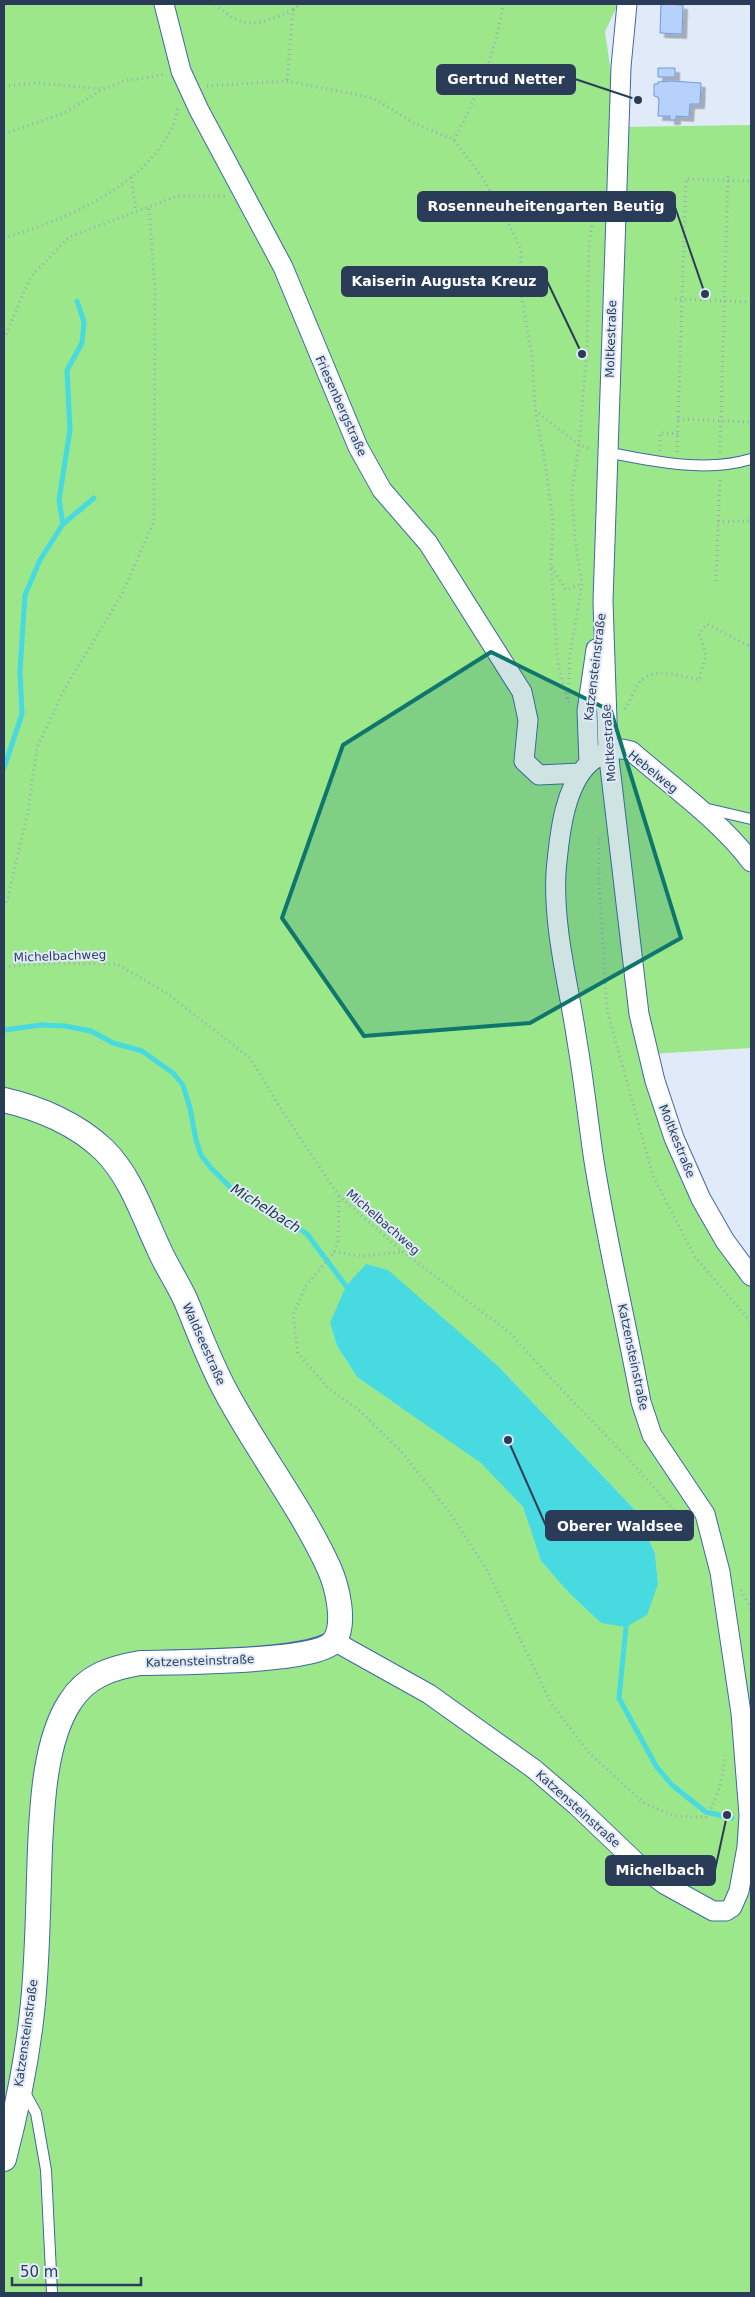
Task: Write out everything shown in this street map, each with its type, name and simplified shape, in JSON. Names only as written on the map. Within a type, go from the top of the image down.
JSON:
[{"type":"street","name":"Friesenbergstraße","points":[[164,4],[185,79],[244,196],[283,267],[358,448],[382,490],[428,543],[522,692],[528,720],[524,761],[539,775],[584,768]]},
{"type":"street","name":"Moltkestraße","points":[[627,4],[621,67],[600,451],[608,750],[639,1014],[655,1081],[674,1138],[701,1199],[725,1241],[751,1276]]},
{"type":"street","name":"Katzensteinstraße","points":[[4,2159],[21,2083],[33,2003],[42,1802],[47,1766],[56,1732],[69,1702],[87,1682],[99,1674],[140,1663],[290,1656],[324,1648],[334,1641],[429,1694],[534,1769],[576,1805],[639,1865],[664,1884],[713,1911],[720,1912],[732,1907],[739,1891],[747,1847],[749,1815],[741,1713],[720,1572],[704,1514],[652,1435],[641,1402],[594,1162],[577,1040],[558,940],[556,873],[561,835],[565,809],[584,768],[587,711],[603,601]]},
{"type":"street","name":"Hebelweg","points":[[608,750],[620,747],[631,751],[695,806],[747,856]]},
{"type":"street","points":[[584,768],[608,750]]},
{"type":"street","name":"Waldseestraße","points":[[4,1100],[51,1116],[82,1132],[104,1150],[133,1188],[158,1248],[186,1301],[218,1378],[275,1472],[330,1570],[340,1609],[339,1630],[334,1641]]},
{"type":"lane","points":[[600,451],[660,461],[720,465],[751,459]]},
{"type":"lane","name":"Hebelweg","points":[[695,806],[751,819]]},
{"type":"lane","points":[[21,2083],[36,2113],[46,2170],[52,2293]]},
{"type":"path","points":[[215,4],[244,24],[266,22],[293,10],[301,4]]},
{"type":"path","points":[[454,140],[476,99],[500,29],[503,4]]},
{"type":"path","points":[[287,81],[293,10]]},
{"type":"path","points":[[4,238],[79,211],[131,178],[155,154],[171,129],[183,92],[185,79]]},
{"type":"path","points":[[4,134],[64,113],[103,89],[126,81],[185,79],[242,82],[287,81],[373,98],[414,124],[454,140],[482,177],[505,216],[521,250],[521,294],[532,356],[534,409],[545,463],[553,522],[551,565],[558,664],[568,702],[587,711]]},
{"type":"path","points":[[4,86],[37,83],[103,89]]},
{"type":"path","points":[[716,581],[728,175]]},
{"type":"path","points":[[131,178],[136,211]]},
{"type":"path","points":[[677,462],[686,179],[751,181]]},
{"type":"path","points":[[568,702],[570,653],[582,584],[575,539],[572,490],[579,445],[587,350],[590,244],[598,188]]},
{"type":"path","points":[[4,338],[30,278],[69,237],[176,196],[244,196]]},
{"type":"path","points":[[4,907],[28,812],[37,748],[65,688],[122,594],[154,521],[155,290],[149,206]]},
{"type":"path","points":[[675,299],[751,302]]},
{"type":"path","points":[[534,409],[579,445],[600,451]]},
{"type":"path","points":[[678,419],[751,422]]},
{"type":"path","points":[[660,461],[660,434],[678,434]]},
{"type":"path","points":[[718,522],[751,521]]},
{"type":"path","points":[[551,565],[566,590],[582,584]]},
{"type":"path","points":[[625,709],[639,683],[652,674],[665,674],[699,680],[706,655],[699,633],[707,624],[751,647]]},
{"type":"path","name":"Michelbachweg","points":[[4,967],[50,963],[117,964],[168,994],[250,1058],[280,1109],[339,1196],[403,1252],[510,1333],[624,1454],[688,1526]]},
{"type":"path","points":[[4,1025],[9,1025]]},
{"type":"path","points":[[339,1196],[338,1241],[334,1252],[305,1287],[293,1315],[298,1353],[328,1388],[360,1410],[401,1450],[450,1512],[487,1570],[551,1703],[589,1754],[645,1804],[675,1816],[706,1817],[711,1808],[724,1766],[725,1747]]},
{"type":"path","points":[[334,1252],[363,1256],[403,1252]]},
{"type":"highlighted area","points":[[491,652],[611,711],[681,938],[530,1023],[364,1036],[282,918],[343,745]]},
{"type":"green space","points":[[4,4],[618,4],[605,32],[619,127],[751,125],[751,1048],[649,1054],[674,1138],[751,1276],[751,2293],[4,2293]],"holes":[[[603,605],[608,750],[589,762]],[[442,1319],[498,1366],[635,1510],[655,1553],[658,1584],[601,1623],[569,1593],[541,1561],[523,1507],[481,1462],[357,1377],[337,1346],[330,1323]]]},
{"type":"water","points":[[366,1264],[388,1270],[498,1366],[635,1510],[655,1553],[658,1584],[647,1615],[626,1627],[601,1623],[569,1593],[541,1561],[523,1507],[481,1463],[357,1377],[337,1346],[330,1323],[346,1286]]},
{"type":"building","points":[[661,4],[683,5],[682,34],[660,33]]},
{"type":"building","points":[[658,68],[675,68],[675,77],[658,77]]},
{"type":"building","points":[[672,81],[701,83],[700,104],[690,104],[689,117],[676,116],[676,120],[670,120],[670,116],[658,116],[659,100],[658,97],[654,96],[654,84]]},
{"type":"waterway","points":[[63,524],[59,500],[70,430],[67,370],[82,343],[84,322],[77,301]]},
{"type":"waterway","points":[[4,768],[22,714],[20,671],[25,595],[40,560],[63,524],[94,498]]},
{"type":"waterway","name":"Michelbach","points":[[4,1030],[41,1025],[65,1026],[91,1031],[113,1043],[142,1051],[173,1073],[183,1085],[201,1155],[211,1168],[234,1191],[282,1217],[307,1234],[346,1286]]},
{"type":"waterway","name":"Michelbach","points":[[626,1627],[619,1698],[656,1766],[672,1785],[706,1812],[732,1818]]},
{"type":"place","name":"Gertrud Netter","points":[[638,100]]},
{"type":"place","name":"Rosenneuheitengarten Beutig","points":[[705,294]]},
{"type":"place","name":"Kaiserin Augusta Kreuz","points":[[582,354]]},
{"type":"place","name":"Oberer Waldsee","points":[[508,1440]]},
{"type":"place","name":"Michelbach","points":[[727,1815]]}]
